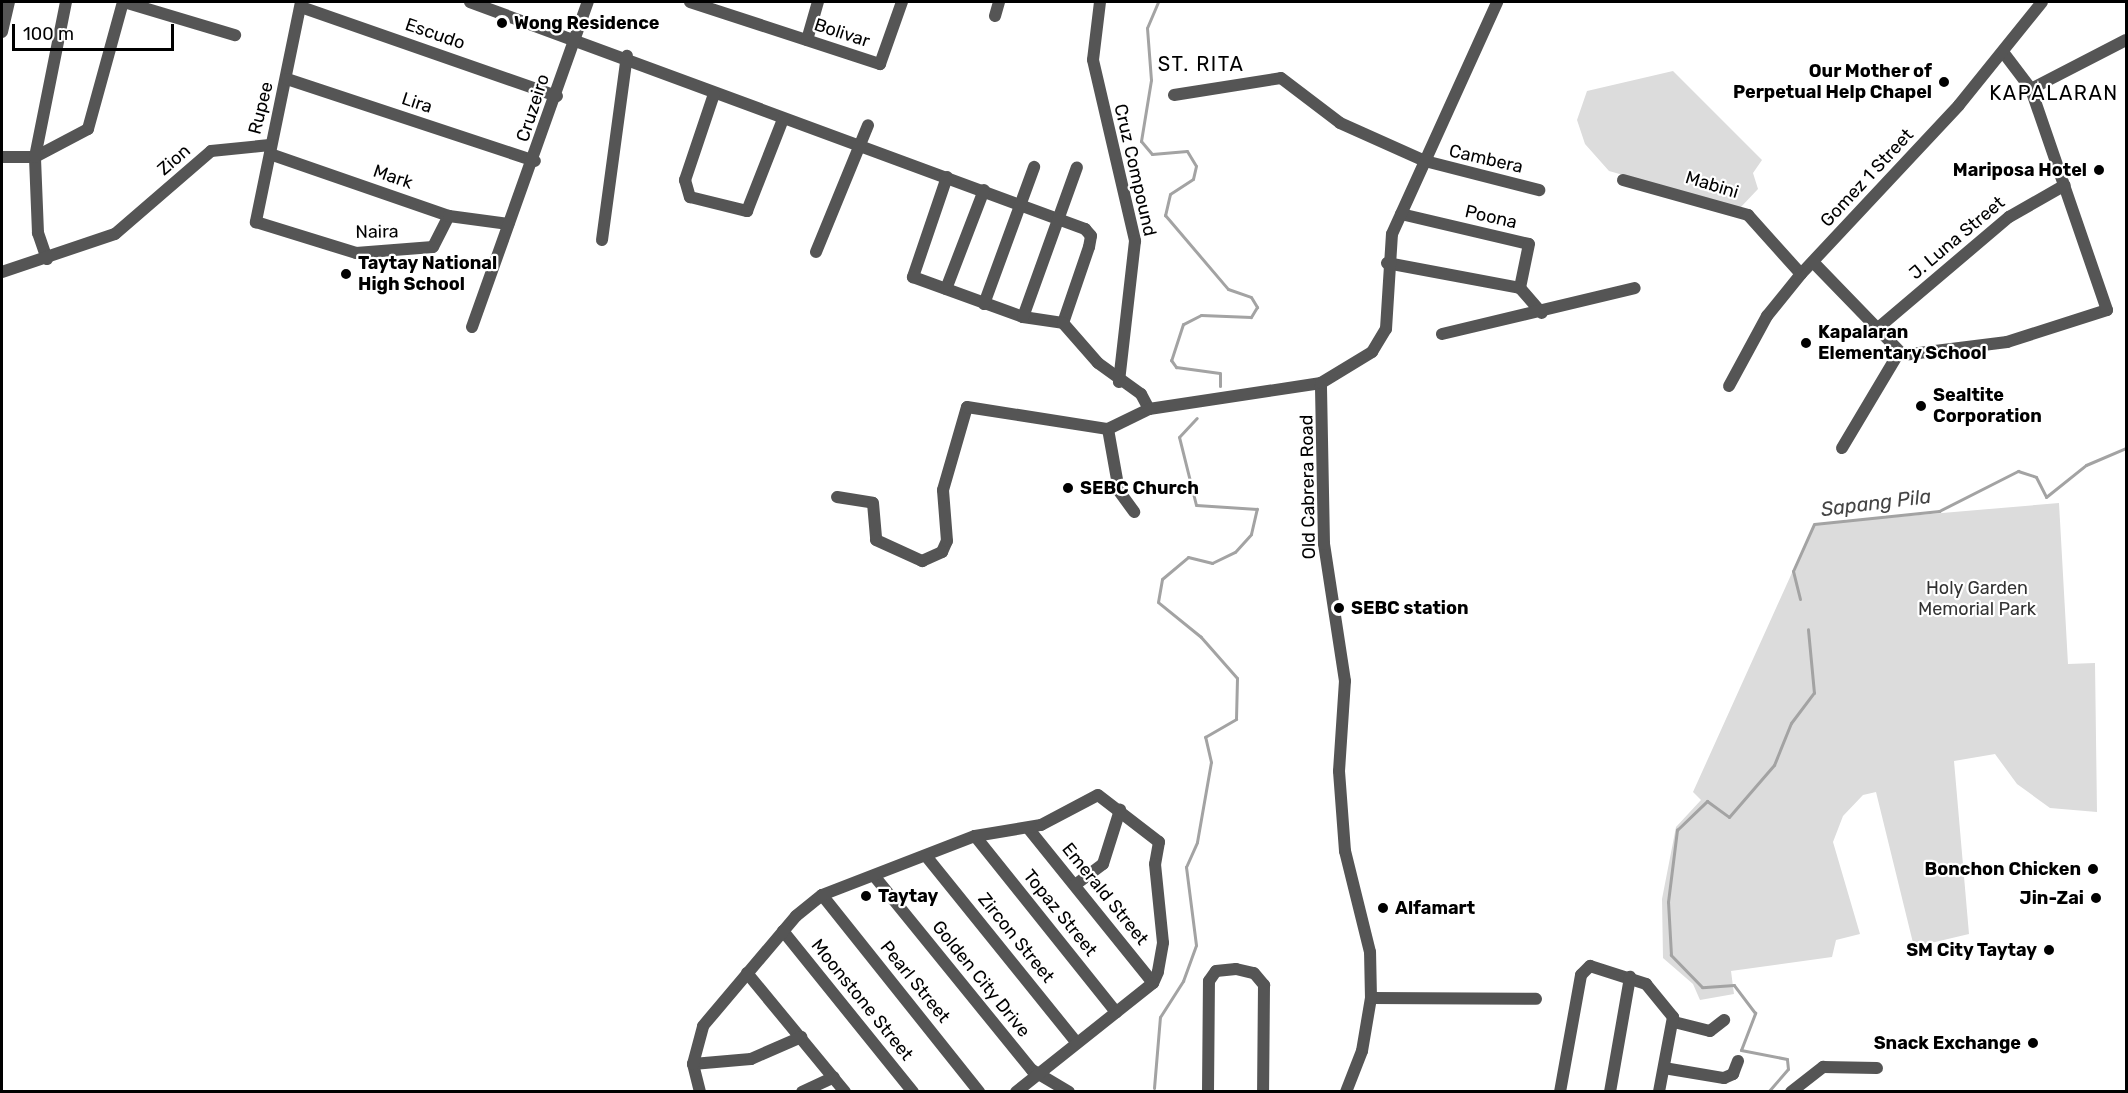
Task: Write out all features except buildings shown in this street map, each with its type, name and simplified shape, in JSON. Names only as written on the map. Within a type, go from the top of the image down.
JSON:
[{"type":"street","points":[[2,32],[9,2]]},
{"type":"street","points":[[2,272],[47,259],[38,233],[35,157],[66,2]]},
{"type":"street","points":[[2,157],[35,157],[88,129],[124,2],[235,34]]},
{"type":"street","points":[[470,2],[621,54],[714,94],[1060,217],[1091,236],[1063,323]]},
{"type":"street","name":"Cruzeiro","points":[[472,327],[508,224],[535,161],[588,2]]},
{"type":"street","name":"Bolivar","points":[[690,2],[880,64],[902,2]]},
{"type":"street","points":[[807,40],[818,2]]},
{"type":"street","points":[[995,16],[999,2]]},
{"type":"street","name":"Cruz Compound","points":[[1100,2],[1093,60],[1135,241],[1119,382]]},
{"type":"street","points":[[837,497],[873,502],[876,540],[922,561],[942,552],[947,542],[944,490],[967,407],[1108,429],[1149,409],[1321,383],[1372,352],[1386,329],[1387,263],[1401,214],[1497,2]]},
{"type":"street","name":"Gomez 1 Street","points":[[1729,386],[1767,316],[1801,274],[2003,52],[2042,2]]},
{"type":"street","name":"Rupee","points":[[256,222],[301,4]]},
{"type":"street","name":"Escudo","points":[[301,4],[557,96]]},
{"type":"street","points":[[2031,89],[2127,40]]},
{"type":"street","points":[[1898,354],[2007,342],[2100,315],[2108,302],[2031,89],[2003,52]]},
{"type":"street","points":[[602,240],[621,54]]},
{"type":"street","name":"Cambera","points":[[1174,95],[1281,78],[1340,123],[1425,161],[1539,190]]},
{"type":"street","name":"Lira","points":[[287,79],[535,161]]},
{"type":"street","points":[[714,94],[685,180],[690,197],[747,211],[783,119]]},
{"type":"street","points":[[816,252],[868,125]]},
{"type":"street","name":"Mark","points":[[270,150],[449,216],[508,224]]},
{"type":"street","name":"Zion","points":[[47,259],[115,234],[211,151],[270,150]]},
{"type":"street","points":[[1023,317],[1077,167]]},
{"type":"street","points":[[984,304],[1034,168]]},
{"type":"street","points":[[947,177],[912,273],[946,289],[1023,317],[1063,323],[1119,382],[1141,394],[1149,409]]},
{"type":"street","name":"Mabini","points":[[1623,180],[1748,216],[1801,274]]},
{"type":"street","name":"J. Luna Street","points":[[1878,328],[2009,217],[2065,184]]},
{"type":"street","points":[[946,289],[984,190]]},
{"type":"street","name":"Poona","points":[[1401,214],[1528,244],[1520,288]]},
{"type":"street","name":"Naira","points":[[256,222],[356,253],[433,247],[449,216]]},
{"type":"street","points":[[1813,262],[1878,328],[1898,354]]},
{"type":"street","points":[[1387,263],[1520,288],[1542,313]]},
{"type":"street","points":[[1442,334],[1542,313],[1635,288]]},
{"type":"street","points":[[1842,448],[1898,354]]},
{"type":"street","name":"Old Cabrera Road","points":[[1321,383],[1324,544],[1345,681],[1340,771],[1345,850],[1370,952],[1371,998],[1362,1050],[1346,1092]]},
{"type":"street","points":[[1108,429],[1119,491],[1134,512]]},
{"type":"street","points":[[700,1092],[693,1064],[702,1026],[783,931],[822,895],[875,877],[975,836],[1028,828],[1052,821],[1095,795],[1120,810],[1159,843],[1155,864],[1163,943],[1153,983],[1016,1092]]},
{"type":"street","points":[[1075,885],[1103,864],[1120,810]]},
{"type":"street","name":"Emerald Street","points":[[1028,828],[1153,983]]},
{"type":"street","name":"Topaz Street","points":[[975,836],[1116,1012]]},
{"type":"street","name":"Zircon Street","points":[[926,856],[1077,1043]]},
{"type":"street","name":"Golden City Drive","points":[[875,877],[1038,1075],[1069,1092]]},
{"type":"street","name":"Pearl Street","points":[[822,895],[979,1092]]},
{"type":"street","name":"Moonstone Street","points":[[783,931],[913,1092]]},
{"type":"street","points":[[1560,1092],[1581,975],[1590,966],[1630,977],[1659,997],[1674,1022],[1659,1092]]},
{"type":"street","points":[[1208,1092],[1209,981],[1216,971],[1236,969],[1254,973],[1264,985],[1263,1092]]},
{"type":"street","points":[[747,973],[845,1092]]},
{"type":"street","points":[[1610,1092],[1630,977]]},
{"type":"street","points":[[1371,998],[1536,999]]},
{"type":"street","points":[[1674,1022],[1710,1031],[1724,1020]]},
{"type":"street","points":[[693,1064],[752,1059],[801,1037]]},
{"type":"street","points":[[1664,1068],[1724,1078],[1733,1074],[1738,1061]]},
{"type":"street","points":[[1791,1092],[1823,1067],[1878,1068]]},
{"type":"street","points":[[802,1092],[834,1077]]},
{"type":"green space","points":[[1673,71],[1762,160],[1753,173],[1758,189],[1740,208],[1609,171],[1585,144],[1577,120],[1587,91]]},
{"type":"green space","name":"Holy Garden Memorial Park","points":[[2059,503],[2068,664],[2095,663],[2097,812],[2050,808],[2017,784],[1995,754],[1954,761],[1969,934],[1914,947],[1876,792],[1863,795],[1843,816],[1833,842],[1860,934],[1836,940],[1832,957],[1731,971],[1734,994],[1700,1000],[1693,984],[1663,958],[1662,899],[1676,827],[1701,800],[1693,792],[1814,524]]},
{"type":"waterway","points":[[1158,2],[1147,28],[1151,80],[1141,141],[1152,154],[1187,151],[1196,166],[1193,179],[1170,194],[1165,215],[1228,289],[1251,297],[1257,307],[1251,317],[1201,315],[1183,324],[1171,360],[1176,367],[1220,373],[1220,386]]},
{"type":"waterway","points":[[1154,1088],[1160,1017],[1183,981],[1196,945],[1186,867],[1197,842],[1211,762],[1205,737],[1236,719],[1237,678],[1201,637],[1158,602],[1162,579],[1188,557],[1212,563],[1235,552],[1251,534],[1257,509],[1196,505],[1179,437],[1197,418]]},
{"type":"waterway","name":"Sapang Pila","points":[[1800,599],[1793,571],[1814,524],[1939,511],[2018,471],[2036,477],[2046,497],[2086,465],[2126,448]]},
{"type":"waterway","name":"Sapang Pila","points":[[1768,1092],[1788,1069],[1787,1059],[1741,1050],[1755,1013],[1734,985],[1702,987],[1671,955],[1668,902],[1677,830],[1707,801],[1729,817],[1774,765],[1791,723],[1814,693],[1808,629]]},
{"type":"place","name":"Wong Residence","points":[[502,23]]},
{"type":"place","name":"Our Mother of Perpetual Help Chapel","points":[[1944,82]]},
{"type":"place","name":"Mariposa Hotel","points":[[2099,170]]},
{"type":"place","name":"Taytay National High School","points":[[346,274]]},
{"type":"place","name":"Kapalaran Elementary School","points":[[1806,343]]},
{"type":"place","name":"Sealtite Corporation","points":[[1921,406]]},
{"type":"place","name":"SEBC Church","points":[[1068,488]]},
{"type":"place","name":"SEBC station","points":[[1339,608]]},
{"type":"place","name":"Bonchon Chicken","points":[[2093,869]]},
{"type":"place","name":"Taytay","points":[[866,896]]},
{"type":"place","name":"Jin-Zai","points":[[2096,898]]},
{"type":"place","name":"Alfamart","points":[[1383,908]]},
{"type":"place","name":"SM City Taytay","points":[[2049,950]]},
{"type":"place","name":"Snack Exchange","points":[[2033,1043]]},
{"type":"district","name":"ST. RITA","points":[[1201,64]]},
{"type":"district","name":"KAPALARAN","points":[[2054,93]]}]
